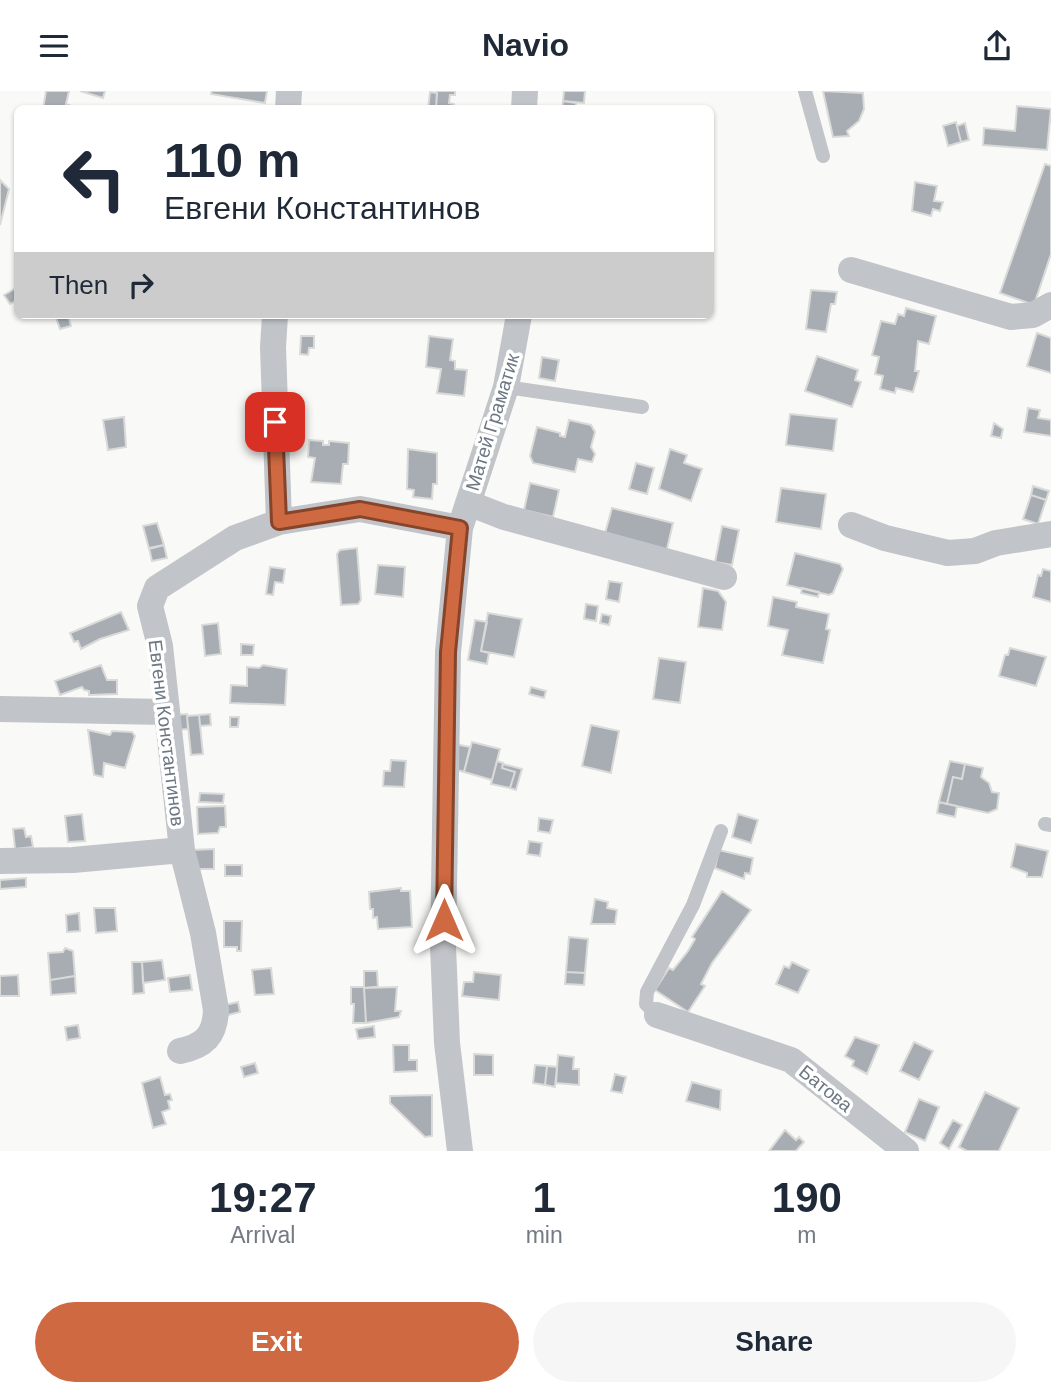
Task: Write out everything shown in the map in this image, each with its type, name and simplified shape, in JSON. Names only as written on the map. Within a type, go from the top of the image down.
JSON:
[{"type":"street","points":[[851,270],[1011,317],[1033,316],[1051,305]]},
{"type":"street","points":[[275,319],[273,347],[279,522]]},
{"type":"street","name":"Матей Граматик","points":[[460,1151],[447,1043],[443,946],[448,652],[464,516],[506,387],[518,319]]},
{"type":"street","name":"Евгени Константинов","points":[[180,1051],[195,1048],[209,1038],[216,1023],[216,1010],[203,933],[182,850],[160,646],[150,606],[157,588],[235,538],[279,522],[360,509],[504,517],[724,577]]},
{"type":"street","points":[[851,525],[885,538],[948,553],[975,551],[996,543],[1051,534]]},
{"type":"street","points":[[0,709],[167,712]]},
{"type":"street","points":[[0,861],[73,860],[182,850]]},
{"type":"street","name":"Батова","points":[[657,1015],[791,1060],[906,1151]]},
{"type":"lane","points":[[805,91],[823,156]]},
{"type":"lane","points":[[506,387],[642,407]]},
{"type":"lane","points":[[657,1015],[646,1004],[647,992],[692,905],[721,831]]},
{"type":"building","points":[[46,91],[69,91],[66,104],[69,105],[44,105]]},
{"type":"building","points":[[80,91],[105,91],[103,98]]},
{"type":"building","points":[[212,91],[267,91],[265,103],[211,94]]},
{"type":"building","points":[[437,91],[455,91],[455,95],[450,95],[449,103],[454,105],[436,105]]},
{"type":"building","points":[[564,91],[585,91],[584,103],[563,101]]},
{"type":"building","points":[[823,91],[863,93],[864,109],[859,121],[847,131],[849,136],[833,137]]},
{"type":"building","points":[[430,92],[437,93],[436,105],[428,105]]},
{"type":"building","points":[[563,101],[576,103],[576,105],[562,105]]},
{"type":"building","points":[[1017,106],[1051,109],[1047,150],[983,145],[984,128],[1015,131]]},
{"type":"building","points":[[956,122],[961,142],[948,146],[943,126]]},
{"type":"building","points":[[965,123],[969,140],[961,142],[957,126]]},
{"type":"building","points":[[1045,164],[1051,166],[1051,254],[1034,305],[1000,293]]},
{"type":"building","points":[[0,180],[9,189],[0,225]]},
{"type":"building","points":[[915,182],[937,186],[934,201],[943,202],[940,211],[933,209],[931,216],[912,211]]},
{"type":"building","points":[[14,289],[14,302],[10,304],[4,295]]},
{"type":"building","points":[[811,290],[837,292],[835,304],[831,304],[826,332],[806,329]]},
{"type":"building","points":[[906,308],[936,316],[929,344],[918,341],[915,371],[919,371],[913,392],[896,388],[895,393],[880,389],[883,376],[875,374],[879,357],[872,355],[881,321],[895,324],[898,314],[904,316]]},
{"type":"building","points":[[56,319],[69,319],[71,326],[60,329]]},
{"type":"building","points":[[1037,333],[1051,338],[1051,373],[1027,366]]},
{"type":"building","points":[[301,336],[314,336],[314,348],[309,348],[308,355],[300,354]]},
{"type":"building","points":[[429,336],[453,339],[450,360],[455,361],[455,369],[467,370],[464,396],[437,393],[441,369],[426,367]]},
{"type":"building","points":[[817,356],[858,370],[855,380],[861,382],[852,407],[805,391]]},
{"type":"building","points":[[542,357],[559,360],[555,381],[539,378]]},
{"type":"building","points":[[1028,408],[1040,410],[1038,418],[1051,420],[1051,436],[1024,432]]},
{"type":"building","points":[[790,414],[837,419],[833,451],[786,445]]},
{"type":"building","points":[[124,417],[126,447],[108,450],[103,420]]},
{"type":"building","points":[[569,420],[591,425],[595,432],[591,447],[595,454],[592,462],[578,459],[575,472],[533,463],[530,456],[537,427],[565,437]]},
{"type":"building","points":[[994,423],[1003,429],[1001,438],[991,436]]},
{"type":"building","points":[[309,440],[323,441],[323,445],[329,445],[329,441],[349,443],[348,464],[343,464],[341,484],[311,482],[315,458],[308,457]]},
{"type":"building","points":[[408,449],[437,453],[437,484],[433,484],[432,499],[413,497],[414,490],[407,489]]},
{"type":"building","points":[[670,449],[687,455],[684,463],[702,469],[691,501],[659,489]]},
{"type":"building","points":[[636,463],[654,468],[647,494],[629,489]]},
{"type":"building","points":[[530,483],[559,490],[553,517],[524,510]]},
{"type":"building","points":[[1033,486],[1049,491],[1046,500],[1031,495]]},
{"type":"building","points":[[781,488],[826,494],[821,529],[776,522]]},
{"type":"building","points":[[1031,495],[1046,500],[1038,524],[1023,519]]},
{"type":"building","points":[[612,508],[673,523],[666,553],[604,537]]},
{"type":"building","points":[[157,523],[164,545],[149,549],[143,526]]},
{"type":"building","points":[[722,526],[739,530],[732,565],[715,562]]},
{"type":"building","points":[[164,545],[167,558],[152,561],[149,548]]},
{"type":"building","points":[[357,548],[361,600],[358,604],[341,605],[337,554],[340,550]]},
{"type":"building","points":[[795,553],[840,564],[843,569],[833,593],[829,595],[787,585]]},
{"type":"building","points":[[378,565],[405,567],[403,597],[375,594]]},
{"type":"building","points":[[270,567],[285,569],[283,583],[275,582],[273,595],[266,594]]},
{"type":"building","points":[[1043,569],[1051,571],[1051,602],[1033,597],[1038,575],[1041,576]]},
{"type":"building","points":[[609,581],[622,583],[619,602],[606,599]]},
{"type":"building","points":[[703,588],[718,591],[726,602],[722,630],[698,627]]},
{"type":"building","points":[[802,588],[819,592],[818,597],[801,593]]},
{"type":"building","points":[[773,597],[797,602],[796,607],[829,614],[826,629],[830,630],[823,663],[782,655],[788,630],[768,626]]},
{"type":"building","points":[[586,604],[598,606],[596,621],[584,619]]},
{"type":"building","points":[[121,612],[129,630],[100,639],[81,649],[78,641],[74,642],[70,633]]},
{"type":"building","points":[[488,613],[522,619],[514,657],[481,651]]},
{"type":"building","points":[[602,614],[611,616],[609,625],[600,623]]},
{"type":"building","points":[[475,620],[487,622],[481,651],[489,653],[487,664],[468,660]]},
{"type":"building","points":[[218,623],[221,654],[205,656],[202,625]]},
{"type":"building","points":[[241,644],[254,645],[253,655],[241,655]]},
{"type":"building","points":[[1010,648],[1046,657],[1036,686],[999,676]]},
{"type":"building","points":[[659,658],[686,662],[680,703],[653,699]]},
{"type":"building","points":[[101,665],[107,680],[117,680],[117,694],[89,695],[89,691],[82,687],[60,695],[55,681]]},
{"type":"building","points":[[263,665],[287,669],[285,705],[230,703],[231,685],[247,686],[247,667],[259,668]]},
{"type":"building","points":[[531,687],[546,691],[544,698],[529,694]]},
{"type":"building","points":[[187,714],[188,729],[176,730],[174,715]]},
{"type":"building","points":[[210,714],[211,725],[200,726],[199,715]]},
{"type":"building","points":[[199,715],[203,754],[191,755],[187,716]]},
{"type":"building","points":[[230,717],[239,717],[238,727],[230,727]]},
{"type":"building","points":[[591,725],[619,731],[611,773],[582,766]]},
{"type":"building","points":[[88,730],[110,735],[112,731],[132,732],[135,736],[125,768],[104,763],[103,777],[94,775]]},
{"type":"building","points":[[472,742],[500,749],[492,780],[464,772]]},
{"type":"building","points":[[455,744],[470,747],[464,772],[457,770]]},
{"type":"building","points":[[391,760],[406,761],[404,787],[383,786],[384,771],[390,771]]},
{"type":"building","points":[[497,761],[503,763],[502,768],[515,772],[510,788],[491,784]]},
{"type":"building","points":[[950,761],[965,764],[962,779],[953,777],[947,804],[939,802]]},
{"type":"building","points":[[503,764],[522,769],[516,790],[510,788],[515,772],[502,768]]},
{"type":"building","points":[[965,764],[983,768],[981,777],[989,783],[992,792],[999,793],[997,809],[988,813],[947,804],[953,777],[962,779]]},
{"type":"building","points":[[200,793],[224,794],[223,803],[199,802]]},
{"type":"building","points":[[939,802],[957,806],[955,817],[937,813]]},
{"type":"building","points":[[225,806],[226,827],[220,827],[218,833],[198,834],[197,807]]},
{"type":"building","points":[[82,814],[85,841],[68,842],[65,816]]},
{"type":"building","points":[[738,814],[758,820],[751,843],[732,837]]},
{"type":"building","points":[[539,818],[553,820],[550,833],[538,831]]},
{"type":"building","points":[[24,828],[26,837],[31,836],[33,847],[15,849],[13,829]]},
{"type":"building","points":[[529,841],[542,843],[540,856],[527,854]]},
{"type":"building","points":[[1016,844],[1048,851],[1042,877],[1027,877],[1027,873],[1011,867]]},
{"type":"building","points":[[214,849],[214,869],[192,869],[191,850]]},
{"type":"building","points":[[719,850],[753,858],[750,874],[745,873],[744,879],[715,868]]},
{"type":"building","points":[[225,865],[242,865],[242,876],[225,876]]},
{"type":"building","points":[[26,878],[26,887],[0,889],[0,880]]},
{"type":"building","points":[[401,888],[401,891],[410,891],[412,927],[378,929],[377,917],[373,918],[373,909],[370,909],[369,892]]},
{"type":"building","points":[[722,891],[751,910],[712,963],[701,984],[705,986],[688,1012],[655,990],[669,968],[673,970],[688,951],[695,939],[692,937]]},
{"type":"building","points":[[595,899],[608,902],[607,908],[617,910],[615,924],[591,924]]},
{"type":"building","points":[[94,908],[115,908],[117,931],[96,933]]},
{"type":"building","points":[[79,913],[80,931],[67,932],[66,915]]},
{"type":"building","points":[[224,921],[242,921],[241,951],[237,951],[237,947],[224,947]]},
{"type":"building","points":[[569,937],[588,939],[585,973],[566,972]]},
{"type":"building","points":[[65,948],[73,951],[75,976],[50,980],[48,953],[63,952]]},
{"type":"building","points":[[162,960],[165,980],[143,983],[142,962]]},
{"type":"building","points":[[132,962],[142,962],[144,993],[133,994]]},
{"type":"building","points":[[792,962],[809,970],[798,993],[776,984],[784,966],[789,968]]},
{"type":"building","points":[[271,968],[274,994],[255,995],[252,970]]},
{"type":"building","points":[[364,971],[377,971],[378,987],[364,988]]},
{"type":"building","points":[[474,972],[501,975],[499,1000],[462,996],[464,982],[473,982]]},
{"type":"building","points":[[566,972],[585,973],[584,985],[565,984]]},
{"type":"building","points":[[18,975],[19,996],[0,996],[0,976]]},
{"type":"building","points":[[190,975],[192,990],[170,992],[168,978]]},
{"type":"building","points":[[75,976],[76,993],[51,995],[50,980]]},
{"type":"building","points":[[351,987],[364,987],[366,1023],[353,1023]]},
{"type":"building","points":[[397,987],[395,1011],[401,1011],[399,1017],[366,1023],[364,988]]},
{"type":"building","points":[[238,1002],[240,1012],[224,1016],[221,1006]]},
{"type":"building","points":[[78,1025],[80,1038],[67,1040],[65,1027]]},
{"type":"building","points":[[78,1025],[80,1038],[67,1040],[65,1027]]},
{"type":"building","points":[[374,1026],[375,1037],[358,1039],[356,1029]]},
{"type":"building","points":[[855,1037],[879,1045],[867,1074],[852,1066],[854,1061],[845,1056]]},
{"type":"building","points":[[914,1042],[933,1051],[919,1080],[900,1071]]},
{"type":"building","points":[[393,1045],[409,1045],[409,1060],[417,1060],[417,1071],[394,1072]]},
{"type":"building","points":[[474,1054],[493,1055],[493,1075],[474,1075]]},
{"type":"building","points":[[558,1055],[574,1057],[573,1069],[579,1069],[579,1085],[556,1083]]},
{"type":"building","points":[[255,1063],[258,1073],[244,1077],[241,1067]]},
{"type":"building","points":[[535,1065],[547,1066],[545,1085],[533,1083]]},
{"type":"building","points":[[547,1066],[557,1067],[555,1087],[545,1085]]},
{"type":"building","points":[[615,1074],[626,1077],[622,1093],[611,1091]]},
{"type":"building","points":[[160,1077],[165,1095],[170,1094],[172,1100],[168,1101],[170,1109],[162,1112],[166,1124],[153,1128],[142,1083]]},
{"type":"building","points":[[692,1082],[721,1090],[720,1110],[686,1101]]},
{"type":"building","points":[[985,1092],[1019,1108],[999,1151],[967,1151],[959,1147]]},
{"type":"building","points":[[432,1095],[432,1136],[425,1137],[390,1103],[390,1096]]},
{"type":"building","points":[[919,1099],[939,1107],[925,1141],[905,1132]]},
{"type":"building","points":[[953,1120],[962,1125],[949,1149],[940,1143]]},
{"type":"building","points":[[785,1130],[796,1140],[799,1137],[804,1142],[796,1151],[769,1151]]},
{"type":"route","points":[[275,422],[279,522],[360,509],[460,528],[448,652],[444,920]]}]
